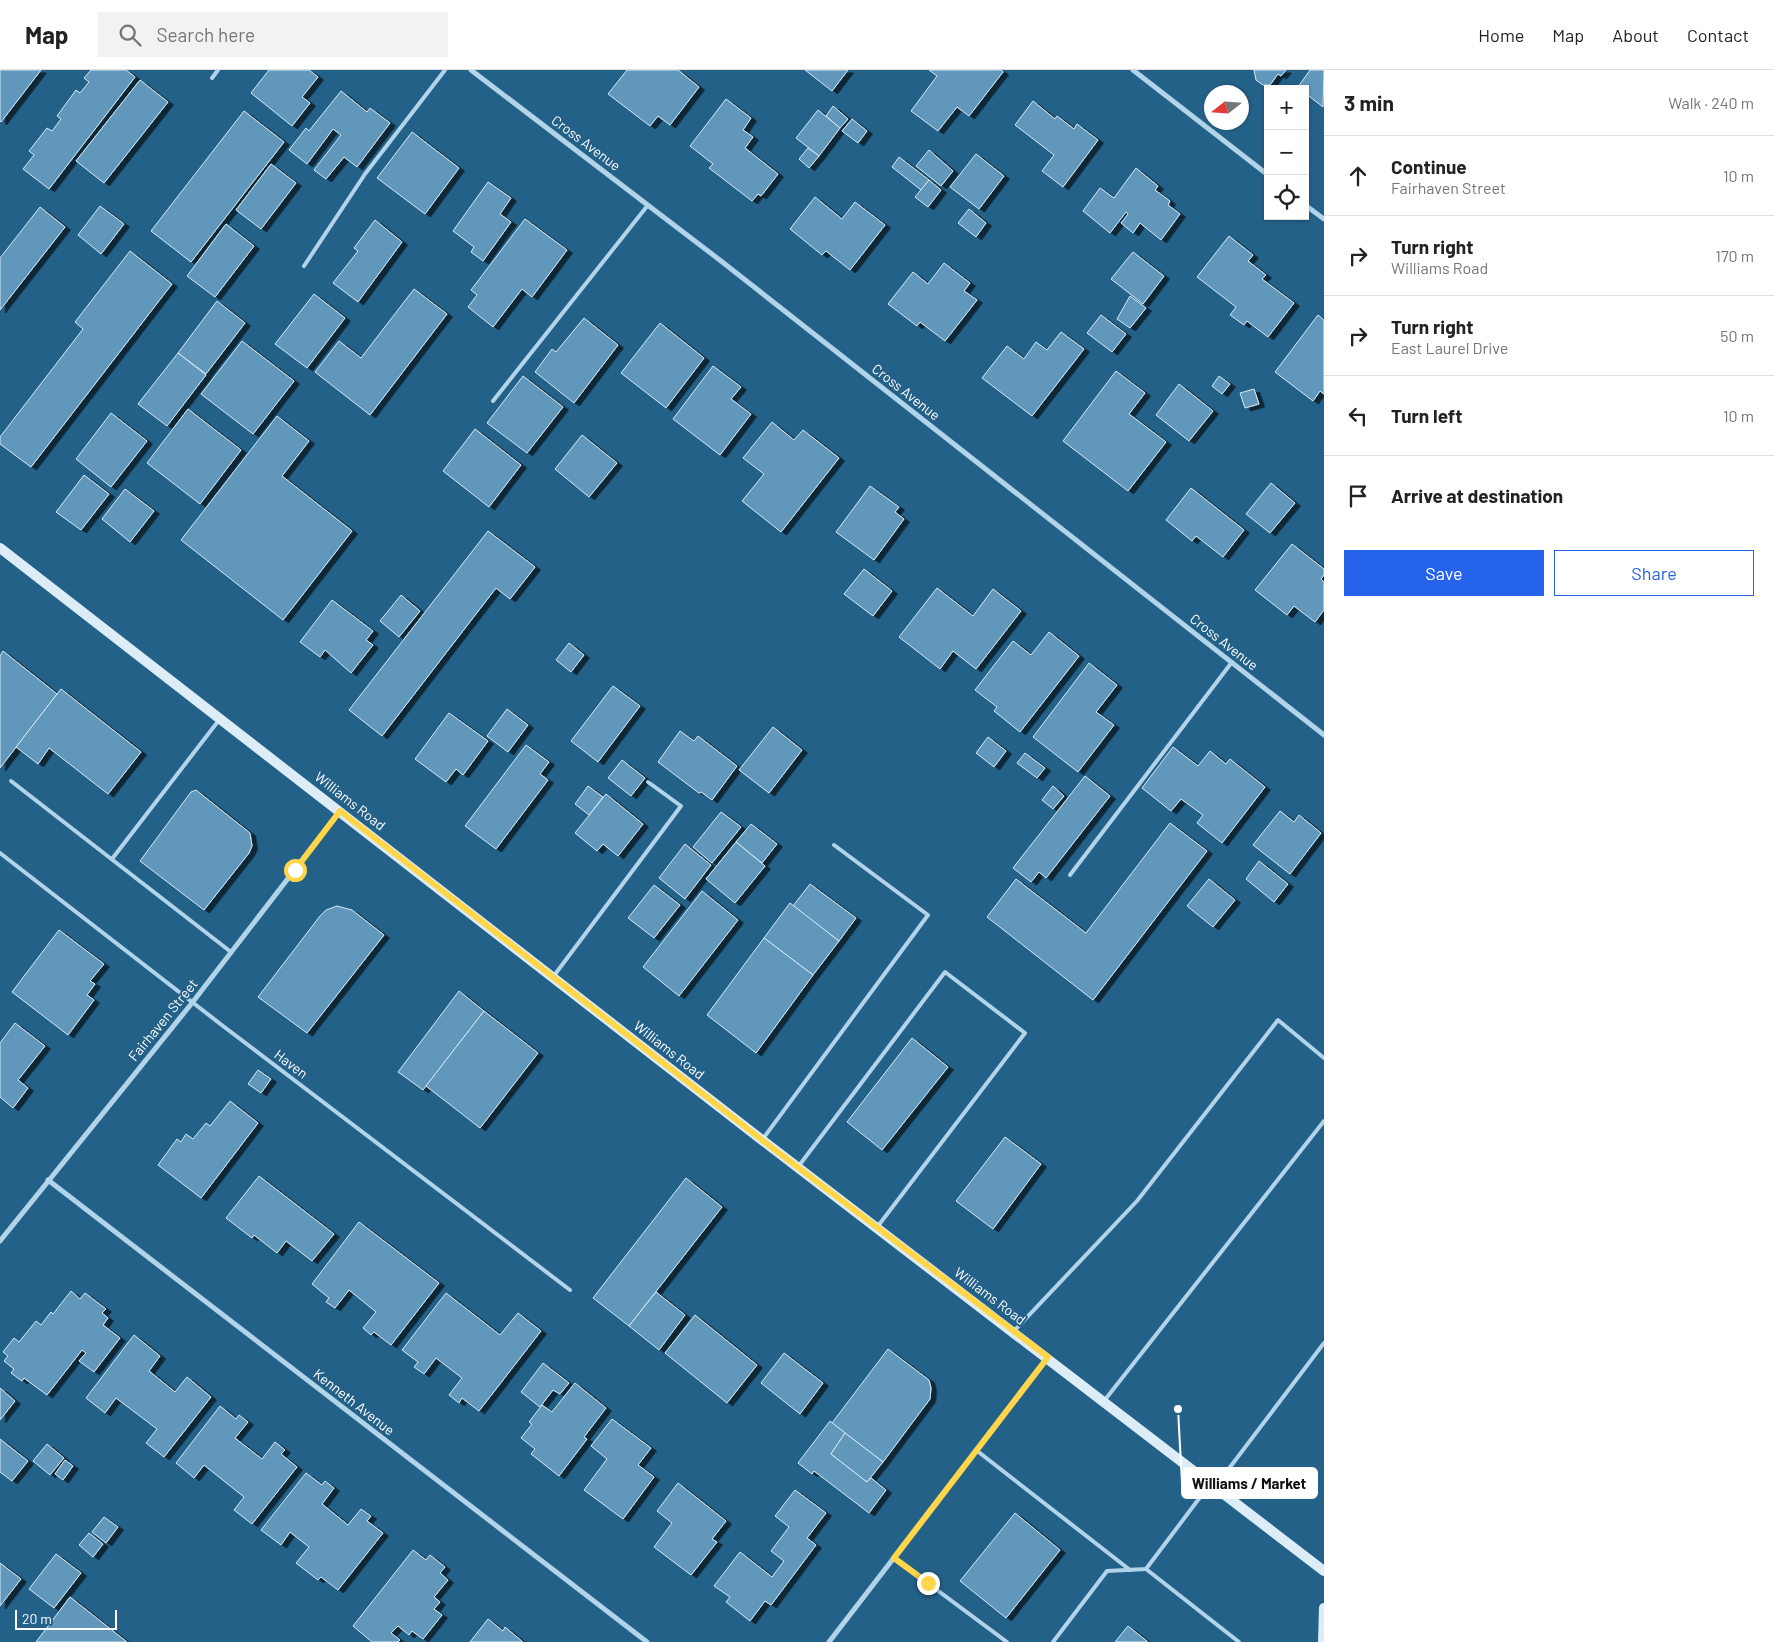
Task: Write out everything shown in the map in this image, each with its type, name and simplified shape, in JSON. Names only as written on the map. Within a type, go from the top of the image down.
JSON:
[{"type":"main road","name":"Williams Road","points":[[0,548],[762,1140],[1048,1357],[1324,1571]]},
{"type":"main road","points":[[1323,1642],[1324,1608]]},
{"type":"street","name":"Cross Avenue","points":[[471,70],[648,205],[1324,735]]},
{"type":"street","points":[[1133,70],[1267,175]]},
{"type":"street","points":[[1309,208],[1324,219]]},
{"type":"street","name":"Fairhaven Street","points":[[0,1241],[192,1003],[340,811]]},
{"type":"street","name":"Kenneth Avenue","points":[[48,1180],[647,1642]]},
{"type":"street","points":[[830,1642],[1048,1357]]},
{"type":"lane","points":[[212,78],[218,70]]},
{"type":"lane","points":[[304,266],[365,174],[444,70]]},
{"type":"lane","points":[[493,401],[648,205]]},
{"type":"lane","points":[[1070,875],[1232,662]]},
{"type":"lane","points":[[112,859],[221,718]]},
{"type":"lane","points":[[11,781],[231,952]]},
{"type":"lane","points":[[553,977],[681,806],[648,782]]},
{"type":"lane","points":[[762,1140],[928,915],[834,845]]},
{"type":"lane","name":"Haven","points":[[0,853],[192,1003],[570,1290]]},
{"type":"lane","points":[[798,1167],[945,972],[1025,1033],[877,1227]]},
{"type":"lane","points":[[1014,1331],[1137,1201],[1278,1020],[1324,1058]]},
{"type":"lane","points":[[1104,1401],[1324,1121]]},
{"type":"lane","points":[[1146,1569],[1324,1343]]},
{"type":"lane","points":[[976,1450],[1130,1570]]},
{"type":"lane","points":[[894,1558],[1006,1642]]},
{"type":"lane","points":[[1053,1642],[1107,1571],[1146,1569],[1239,1642]]},
{"type":"building","points":[[0,70],[41,70],[1,122],[0,121]]},
{"type":"building","points":[[91,70],[126,70],[135,77],[49,189],[23,169],[34,155],[29,151],[47,128],[52,131],[61,119],[57,116],[76,90],[80,93],[89,82],[84,78]]},
{"type":"building","points":[[269,70],[309,70],[318,77],[302,97],[310,103],[292,126],[251,93]]},
{"type":"building","points":[[627,70],[678,70],[699,87],[670,125],[658,116],[650,126],[608,94]]},
{"type":"building","points":[[805,70],[848,70],[832,91]]},
{"type":"building","points":[[929,70],[1001,70],[1003,72],[969,116],[957,107],[938,131],[911,111],[937,76]]},
{"type":"building","points":[[1254,70],[1286,70],[1281,76],[1278,74],[1270,85],[1263,85],[1256,80]]},
{"type":"building","points":[[1310,70],[1324,70],[1323,107],[1309,96],[1309,85],[1299,85]]},
{"type":"building","points":[[140,80],[168,102],[104,183],[76,161]]},
{"type":"building","points":[[341,91],[367,112],[370,108],[390,123],[357,167],[344,157],[326,179],[314,170],[341,135],[333,129],[307,164],[289,150],[306,128],[309,131]]},
{"type":"building","points":[[726,99],[751,118],[743,130],[753,137],[745,148],[778,174],[761,196],[758,194],[752,201],[709,168],[713,164],[690,146]]},
{"type":"building","points":[[1033,101],[1055,119],[1057,116],[1074,129],[1077,124],[1098,140],[1063,187],[1042,171],[1054,155],[1015,125]]},
{"type":"building","points":[[833,106],[848,119],[840,128],[826,116]]},
{"type":"building","points":[[818,110],[840,128],[819,156],[796,138]]},
{"type":"building","points":[[244,111],[284,142],[191,262],[151,231]]},
{"type":"building","points":[[852,119],[867,131],[858,143],[842,131]]},
{"type":"building","points":[[412,132],[459,168],[425,214],[377,178]]},
{"type":"building","points":[[808,148],[819,156],[809,168],[799,159]]},
{"type":"building","points":[[929,150],[953,171],[941,186],[916,166]]},
{"type":"building","points":[[976,154],[1004,176],[979,209],[950,187]]},
{"type":"building","points":[[899,157],[929,180],[921,190],[892,167]]},
{"type":"building","points":[[271,164],[296,183],[261,229],[236,210]]},
{"type":"building","points":[[1136,168],[1158,186],[1155,190],[1170,201],[1168,205],[1180,214],[1161,240],[1140,223],[1133,233],[1121,223],[1128,214],[1126,212],[1110,233],[1083,211],[1100,188],[1114,198]]},
{"type":"building","points":[[929,180],[941,190],[928,207],[915,197]]},
{"type":"building","points":[[488,182],[511,198],[500,214],[511,222],[483,261],[471,252],[474,247],[453,231]]},
{"type":"building","points":[[815,197],[842,219],[855,202],[885,225],[850,270],[826,251],[822,255],[790,229]]},
{"type":"building","points":[[100,206],[124,224],[101,254],[78,235]]},
{"type":"building","points":[[40,207],[65,227],[0,310],[0,258]]},
{"type":"building","points":[[969,209],[986,223],[976,237],[958,223]]},
{"type":"building","points":[[525,219],[567,250],[532,297],[522,289],[493,327],[468,307],[477,295],[471,290]]},
{"type":"building","points":[[375,220],[402,242],[358,302],[333,283],[358,251],[354,248]]},
{"type":"building","points":[[226,224],[254,246],[215,297],[187,276]]},
{"type":"building","points":[[1229,236],[1253,255],[1248,261],[1266,275],[1262,279],[1294,303],[1268,337],[1247,321],[1244,325],[1230,315],[1236,307],[1197,277]]},
{"type":"building","points":[[130,251],[172,284],[31,467],[0,444],[0,437],[83,329],[75,322]]},
{"type":"building","points":[[1133,252],[1164,276],[1143,304],[1111,279]]},
{"type":"building","points":[[944,263],[970,283],[964,291],[977,300],[945,341],[920,322],[917,326],[888,304],[913,272],[928,284]]},
{"type":"building","points":[[414,289],[447,314],[370,415],[315,372],[339,341],[361,358]]},
{"type":"building","points":[[314,294],[345,318],[307,368],[275,344]]},
{"type":"building","points":[[1130,296],[1146,308],[1130,328],[1117,319]]},
{"type":"building","points":[[217,301],[245,323],[206,374],[178,353]]},
{"type":"building","points":[[1101,315],[1126,334],[1112,352],[1087,333]]},
{"type":"building","points":[[1318,315],[1324,320],[1324,394],[1320,391],[1313,401],[1275,372]]},
{"type":"building","points":[[584,318],[618,345],[574,403],[535,372],[552,349],[556,352]]},
{"type":"building","points":[[660,323],[704,358],[666,408],[621,373]]},
{"type":"building","points":[[1061,332],[1084,349],[1032,416],[982,378],[1007,346],[1024,359],[1036,342],[1047,350]]},
{"type":"building","points":[[242,341],[294,381],[253,434],[201,394]]},
{"type":"building","points":[[178,353],[206,375],[167,426],[138,404]]},
{"type":"building","points":[[713,366],[741,387],[731,399],[751,414],[720,455],[673,419]]},
{"type":"building","points":[[1116,371],[1145,393],[1129,414],[1166,442],[1128,491],[1063,441]]},
{"type":"building","points":[[523,376],[563,407],[527,453],[487,423]]},
{"type":"building","points":[[1219,376],[1230,384],[1222,394],[1212,386]]},
{"type":"building","points":[[1179,384],[1213,411],[1189,441],[1156,415]]},
{"type":"building","points":[[1254,389],[1259,404],[1245,408],[1240,393]]},
{"type":"building","points":[[188,409],[241,450],[200,504],[147,463]]},
{"type":"building","points":[[111,413],[147,441],[111,487],[76,459]]},
{"type":"building","points":[[277,416],[309,441],[282,476],[352,531],[283,620],[181,540]]},
{"type":"building","points":[[772,422],[794,440],[803,430],[839,458],[781,532],[742,501],[764,474],[743,458]]},
{"type":"building","points":[[475,429],[521,465],[489,507],[443,471]]},
{"type":"building","points":[[582,435],[617,463],[589,497],[555,469]]},
{"type":"building","points":[[84,475],[109,494],[81,530],[56,512]]},
{"type":"building","points":[[1271,483],[1295,503],[1270,533],[1246,514]]},
{"type":"building","points":[[870,486],[899,507],[895,512],[904,519],[874,560],[836,532]]},
{"type":"building","points":[[1191,488],[1244,530],[1223,557],[1196,536],[1192,541],[1166,520]]},
{"type":"building","points":[[125,489],[154,511],[130,542],[102,519]]},
{"type":"building","points":[[488,531],[535,567],[510,599],[496,588],[382,736],[349,710]]},
{"type":"building","points":[[1292,544],[1324,569],[1324,575],[1321,579],[1324,582],[1324,610],[1315,622],[1294,606],[1287,615],[1255,590]]},
{"type":"building","points":[[864,569],[892,591],[873,616],[844,594]]},
{"type":"building","points":[[937,588],[973,616],[993,589],[1021,611],[976,669],[953,651],[940,669],[899,637]]},
{"type":"building","points":[[401,595],[420,611],[399,637],[380,621]]},
{"type":"building","points":[[332,600],[373,631],[366,640],[373,645],[351,673],[325,650],[320,657],[300,642]]},
{"type":"building","points":[[1049,632],[1079,656],[1020,732],[994,711],[997,707],[975,690],[1013,641],[1031,655]]},
{"type":"building","points":[[569,643],[584,655],[571,672],[556,660]]},
{"type":"building","points":[[3,651],[57,694],[0,768],[0,656]]},
{"type":"building","points":[[1089,663],[1117,685],[1096,712],[1114,725],[1078,772],[1033,737]]},
{"type":"building","points":[[613,686],[640,706],[598,762],[571,741]]},
{"type":"building","points":[[61,689],[141,752],[108,794],[49,748],[38,764],[16,747]]},
{"type":"building","points":[[507,709],[528,725],[508,752],[487,736]]},
{"type":"building","points":[[449,713],[488,741],[463,775],[456,769],[446,782],[415,759]]},
{"type":"building","points":[[773,727],[802,750],[769,793],[739,770]]},
{"type":"building","points":[[680,731],[694,741],[698,736],[737,766],[712,800],[701,792],[699,793],[658,762]]},
{"type":"building","points":[[988,737],[1006,751],[994,767],[976,753]]},
{"type":"building","points":[[526,745],[549,762],[540,774],[548,780],[496,849],[465,826]]},
{"type":"building","points":[[1173,747],[1198,766],[1210,751],[1226,764],[1230,759],[1265,787],[1222,843],[1197,823],[1203,815],[1181,799],[1171,811],[1142,788]]},
{"type":"building","points":[[1025,753],[1045,768],[1037,778],[1017,763]]},
{"type":"building","points":[[622,760],[645,778],[631,796],[608,778]]},
{"type":"building","points":[[1085,776],[1110,796],[1046,878],[1039,872],[1031,882],[1013,868]]},
{"type":"building","points":[[588,786],[603,797],[589,815],[575,804]]},
{"type":"building","points":[[1053,786],[1064,796],[1053,809],[1042,800]]},
{"type":"building","points":[[196,790],[250,833],[252,846],[249,853],[204,910],[140,861],[191,792]]},
{"type":"building","points":[[606,794],[643,824],[618,856],[603,844],[597,851],[575,833]]},
{"type":"building","points":[[1280,811],[1294,822],[1299,815],[1321,833],[1290,874],[1253,845]]},
{"type":"building","points":[[721,812],[741,827],[712,863],[693,847]]},
{"type":"building","points":[[1170,823],[1207,851],[1093,1000],[987,917],[1016,879],[1086,933]]},
{"type":"building","points":[[751,824],[777,844],[762,863],[736,842]]},
{"type":"building","points":[[736,842],[765,866],[735,903],[706,879]]},
{"type":"building","points":[[685,844],[711,865],[685,899],[659,878]]},
{"type":"building","points":[[1259,861],[1288,884],[1274,902],[1246,879]]},
{"type":"building","points":[[1209,879],[1235,900],[1213,927],[1187,906]]},
{"type":"building","points":[[810,884],[856,918],[839,941],[793,906]]},
{"type":"building","points":[[654,885],[680,905],[654,938],[628,918]]},
{"type":"building","points":[[702,891],[738,920],[679,996],[643,967]]},
{"type":"building","points":[[790,903],[839,941],[813,975],[764,938]]},
{"type":"building","points":[[337,906],[352,910],[384,935],[307,1033],[258,997],[320,916],[326,910]]},
{"type":"building","points":[[59,930],[104,964],[90,981],[95,984],[87,995],[94,1000],[68,1035],[12,992]]},
{"type":"building","points":[[764,938],[813,975],[756,1053],[707,1015]]},
{"type":"building","points":[[459,991],[484,1011],[423,1090],[398,1072]]},
{"type":"building","points":[[484,1011],[538,1053],[480,1128],[426,1086]]},
{"type":"building","points":[[15,1023],[45,1046],[18,1080],[28,1088],[13,1108],[0,1097],[0,1043]]},
{"type":"building","points":[[912,1038],[948,1067],[882,1150],[847,1122]]},
{"type":"building","points":[[258,1070],[271,1079],[261,1093],[248,1084]]},
{"type":"building","points":[[230,1101],[258,1123],[201,1198],[158,1165],[177,1139],[181,1142],[186,1134],[193,1139],[206,1123],[210,1126]]},
{"type":"building","points":[[1005,1137],[1041,1164],[993,1229],[956,1201]]},
{"type":"building","points":[[259,1176],[334,1234],[312,1261],[286,1241],[277,1253],[254,1235],[252,1238],[226,1218]]},
{"type":"building","points":[[686,1178],[722,1207],[629,1326],[593,1298]]},
{"type":"building","points":[[359,1222],[439,1283],[391,1345],[374,1332],[371,1335],[363,1328],[376,1312],[349,1290],[335,1308],[326,1302],[329,1298],[312,1284]]},
{"type":"building","points":[[71,1291],[80,1299],[85,1293],[106,1309],[102,1313],[108,1318],[103,1325],[120,1338],[94,1372],[79,1361],[86,1353],[82,1350],[47,1395],[24,1378],[22,1381],[11,1373],[14,1369],[4,1361],[8,1356],[3,1352],[14,1338],[19,1342],[36,1321],[41,1325],[51,1312],[53,1314]]},
{"type":"building","points":[[656,1292],[685,1315],[659,1350],[629,1326]]},
{"type":"building","points":[[446,1293],[500,1335],[518,1313],[541,1331],[479,1411],[462,1398],[459,1403],[449,1395],[462,1378],[436,1358],[424,1374],[414,1367],[418,1362],[402,1350]]},
{"type":"building","points":[[695,1315],[757,1365],[727,1403],[665,1353]]},
{"type":"building","points":[[134,1335],[160,1356],[149,1371],[175,1392],[187,1377],[211,1397],[164,1457],[146,1443],[157,1429],[116,1398],[105,1413],[86,1398]]},
{"type":"building","points":[[888,1349],[929,1380],[931,1388],[930,1399],[883,1462],[832,1423]]},
{"type":"building","points":[[784,1353],[823,1383],[800,1414],[761,1383]]},
{"type":"building","points":[[543,1363],[569,1383],[560,1394],[553,1390],[540,1407],[521,1392]]},
{"type":"building","points":[[575,1383],[606,1408],[584,1437],[587,1439],[559,1476],[531,1454],[535,1449],[521,1438],[532,1424],[529,1422],[542,1405],[552,1412]]},
{"type":"building","points":[[0,1388],[15,1401],[0,1420]]},
{"type":"building","points":[[220,1406],[236,1419],[239,1415],[248,1422],[235,1438],[262,1459],[275,1442],[285,1450],[281,1454],[297,1467],[252,1524],[234,1510],[244,1497],[204,1465],[194,1478],[176,1463]]},
{"type":"building","points":[[612,1419],[651,1448],[638,1465],[654,1477],[623,1519],[584,1490],[607,1459],[591,1446]]},
{"type":"building","points":[[830,1421],[845,1433],[831,1454],[867,1482],[871,1478],[886,1490],[869,1513],[814,1471],[812,1474],[798,1463]]},
{"type":"building","points":[[845,1433],[883,1462],[867,1482],[831,1454]]},
{"type":"building","points":[[0,1439],[28,1461],[12,1481],[0,1472]]},
{"type":"building","points":[[47,1444],[64,1458],[50,1475],[33,1461]]},
{"type":"building","points":[[65,1460],[73,1466],[63,1480],[55,1474]]},
{"type":"building","points":[[306,1473],[322,1485],[325,1481],[334,1488],[322,1504],[348,1525],[361,1509],[371,1516],[367,1521],[383,1533],[338,1590],[321,1577],[318,1580],[296,1563],[309,1547],[290,1532],[281,1545],[261,1530]]},
{"type":"building","points":[[678,1483],[726,1521],[712,1539],[717,1542],[691,1575],[654,1547],[672,1523],[657,1511]]},
{"type":"building","points":[[795,1490],[826,1513],[807,1538],[816,1545],[771,1605],[765,1601],[750,1621],[726,1602],[730,1597],[714,1586],[740,1552],[772,1577],[784,1561],[771,1551],[789,1527],[775,1516]]},
{"type":"building","points":[[1015,1513],[1060,1550],[1006,1618],[960,1581]]},
{"type":"building","points":[[104,1517],[118,1527],[106,1543],[92,1532]]},
{"type":"building","points":[[89,1533],[103,1544],[93,1557],[79,1545]]},
{"type":"building","points":[[413,1550],[426,1560],[430,1555],[445,1567],[440,1573],[448,1580],[434,1597],[440,1602],[434,1609],[442,1615],[423,1639],[412,1631],[409,1635],[398,1626],[391,1633],[400,1640],[398,1642],[372,1642],[353,1626]]},
{"type":"building","points":[[56,1554],[81,1573],[54,1608],[29,1589]]},
{"type":"building","points":[[0,1563],[21,1579],[0,1606]]},
{"type":"building","points":[[70,1597],[127,1642],[36,1642]]},
{"type":"building","points":[[488,1619],[503,1631],[505,1627],[523,1642],[470,1642]]},
{"type":"building","points":[[1128,1626],[1148,1642],[1115,1642]]},
{"type":"place","name":"Williams / Market","points":[[1178,1409]]},
{"type":"route","points":[[295,870],[340,811],[762,1140],[1048,1357],[894,1558],[928,1583]]}]
